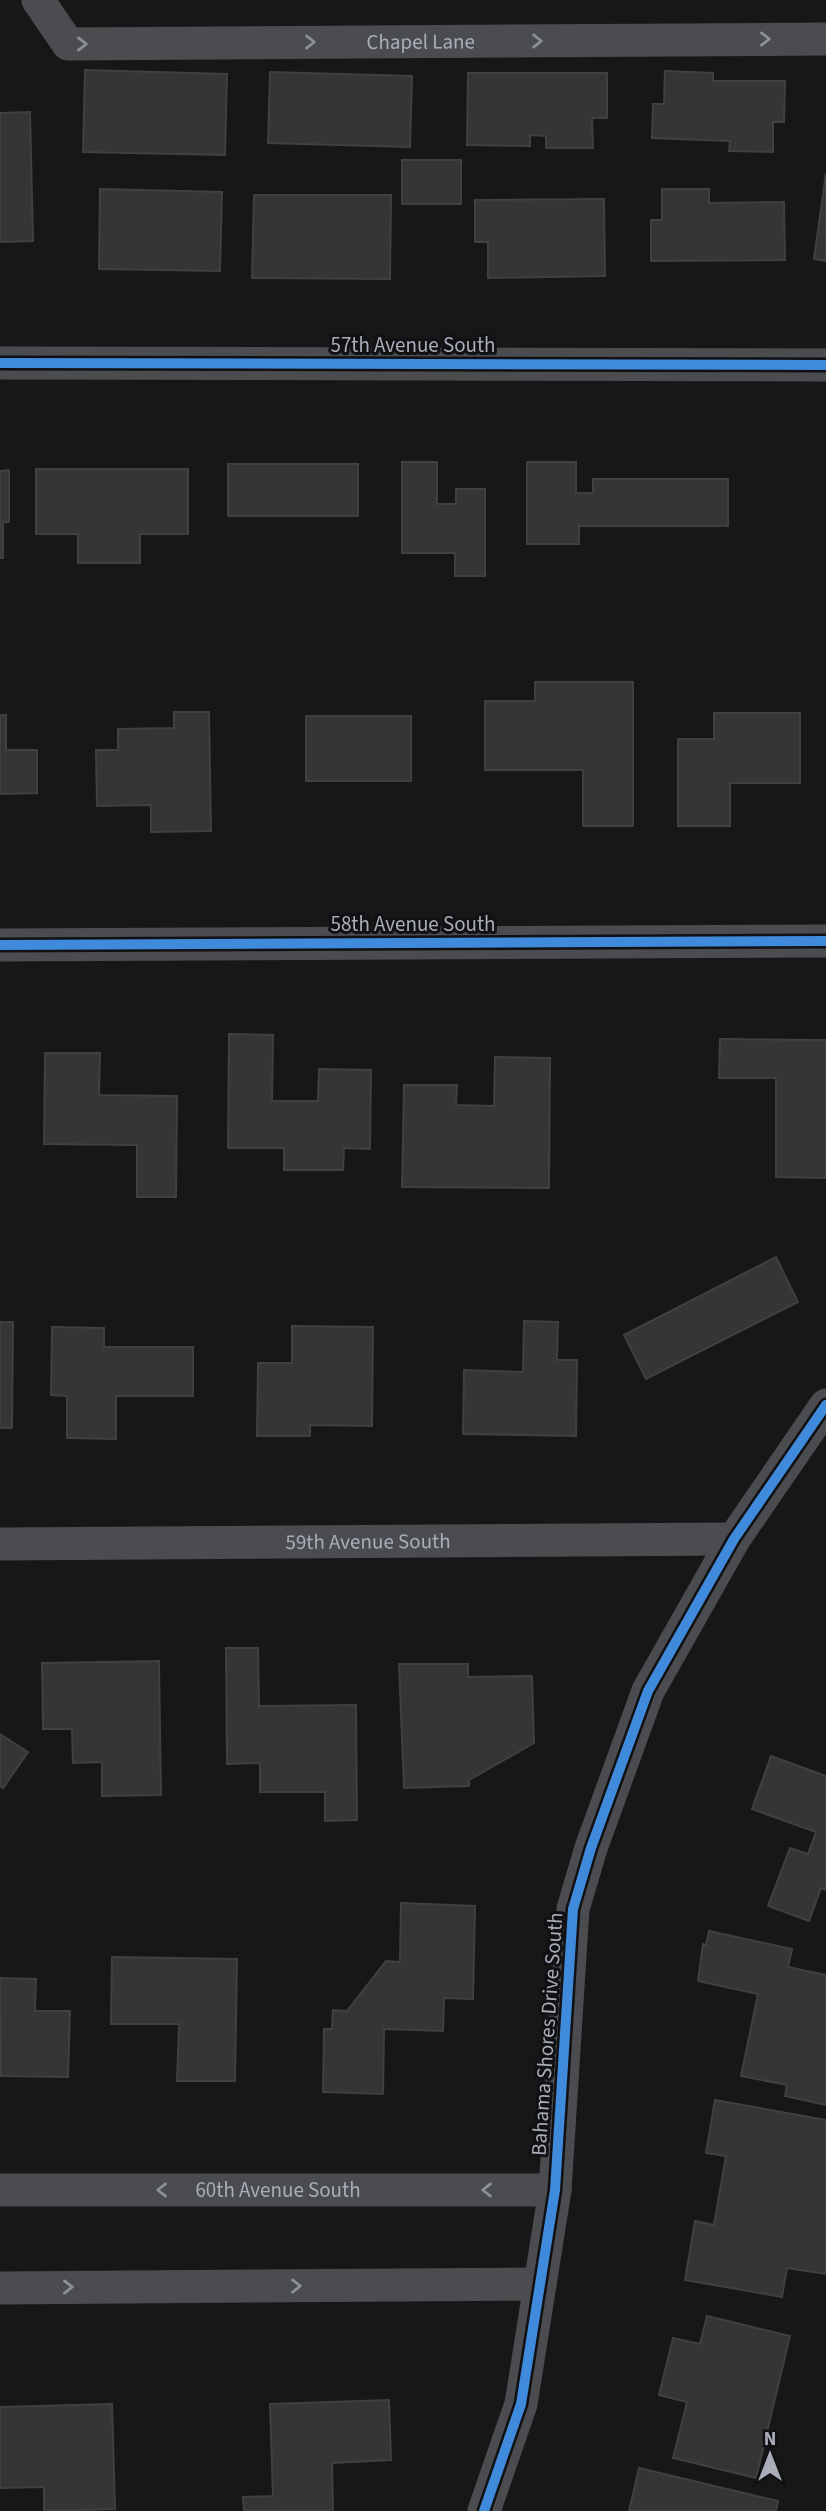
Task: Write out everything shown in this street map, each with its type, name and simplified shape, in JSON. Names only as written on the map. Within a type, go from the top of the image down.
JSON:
[{"type":"street","name":"Chapel Lane","points":[[38,0],[68,44],[826,39]]},
{"type":"street","name":"57th Avenue South","points":[[0,363],[826,365]]},
{"type":"street","name":"58th Avenue South","points":[[0,945],[826,941]]},
{"type":"street","name":"Bahama Shores Drive South","points":[[484,2511],[521,2404],[555,2190],[573,1909],[591,1848],[648,1691],[734,1539],[826,1405]]},
{"type":"street","name":"59th Avenue South","points":[[0,1544],[734,1539]]},
{"type":"street","name":"60th Avenue South","points":[[0,2190],[555,2190]]},
{"type":"street","points":[[0,2288],[540,2284]]},
{"type":"building","points":[[85,70],[227,74],[225,155],[83,152]]},
{"type":"building","points":[[665,71],[713,73],[713,81],[785,81],[784,122],[773,122],[773,152],[729,151],[730,141],[652,138],[653,104],[664,104]]},
{"type":"building","points":[[270,72],[412,76],[410,147],[268,143]]},
{"type":"building","points":[[468,73],[607,73],[607,118],[592,118],[593,148],[546,148],[546,136],[530,135],[530,146],[467,145]]},
{"type":"building","points":[[30,112],[33,241],[0,242],[0,113]]},
{"type":"building","points":[[402,160],[461,160],[461,204],[402,204]]},
{"type":"building","points":[[826,173],[826,261],[814,259]]},
{"type":"building","points":[[100,189],[222,192],[220,271],[99,269]]},
{"type":"building","points":[[662,189],[709,189],[709,203],[784,202],[785,260],[651,261],[651,220],[662,220]]},
{"type":"building","points":[[254,195],[391,195],[390,279],[252,278]]},
{"type":"building","points":[[604,199],[605,276],[488,278],[488,242],[475,242],[475,200]]},
{"type":"building","points":[[402,462],[437,462],[437,504],[456,504],[456,489],[485,489],[485,576],[455,576],[455,553],[402,553]]},
{"type":"building","points":[[527,462],[576,462],[576,493],[593,493],[593,479],[728,479],[728,526],[579,526],[579,544],[527,544]]},
{"type":"building","points":[[228,464],[358,464],[358,516],[228,516]]},
{"type":"building","points":[[36,469],[188,469],[188,534],[140,534],[140,563],[78,563],[78,534],[36,534]]},
{"type":"building","points":[[9,470],[9,522],[3,522],[3,558],[0,558],[0,471]]},
{"type":"building","points":[[535,682],[633,682],[633,826],[583,826],[583,770],[485,770],[485,701],[535,701]]},
{"type":"building","points":[[174,712],[209,712],[211,831],[151,832],[151,805],[97,806],[96,750],[118,750],[118,729],[174,728]]},
{"type":"building","points":[[714,713],[800,713],[800,783],[730,783],[730,826],[678,826],[678,739],[714,739]]},
{"type":"building","points":[[0,715],[6,715],[6,750],[37,750],[37,793],[0,794]]},
{"type":"building","points":[[306,716],[411,716],[411,781],[306,781]]},
{"type":"building","points":[[229,1034],[273,1035],[272,1101],[318,1101],[319,1069],[371,1070],[370,1149],[344,1148],[343,1170],[284,1170],[284,1148],[228,1148]]},
{"type":"building","points":[[720,1039],[826,1040],[826,1178],[776,1177],[776,1078],[719,1078]]},
{"type":"building","points":[[45,1053],[100,1053],[99,1095],[177,1096],[176,1197],[137,1197],[137,1145],[44,1144]]},
{"type":"building","points":[[495,1057],[550,1058],[549,1188],[402,1187],[404,1085],[457,1085],[456,1105],[494,1106]]},
{"type":"building","points":[[776,1257],[798,1302],[646,1379],[624,1335]]},
{"type":"building","points":[[524,1321],[558,1322],[557,1360],[577,1360],[576,1436],[463,1434],[464,1370],[523,1372]]},
{"type":"building","points":[[0,1322],[13,1322],[12,1428],[0,1428]]},
{"type":"building","points":[[292,1326],[373,1327],[372,1426],[310,1425],[310,1436],[257,1436],[258,1363],[292,1363]]},
{"type":"building","points":[[52,1327],[104,1328],[104,1347],[193,1347],[193,1396],[116,1396],[116,1439],[67,1438],[67,1396],[51,1395]]},
{"type":"building","points":[[226,1648],[258,1648],[259,1706],[356,1705],[357,1820],[325,1821],[325,1792],[260,1792],[260,1763],[227,1764]]},
{"type":"building","points":[[159,1661],[161,1795],[102,1796],[102,1762],[73,1763],[72,1729],[43,1729],[42,1663]]},
{"type":"building","points":[[399,1664],[468,1664],[468,1677],[532,1676],[534,1743],[469,1780],[469,1786],[404,1788]]},
{"type":"building","points":[[0,1734],[28,1752],[3,1788],[0,1786]]},
{"type":"building","points":[[771,1756],[826,1776],[826,1890],[821,1888],[809,1921],[768,1906],[790,1848],[808,1854],[816,1832],[752,1809]]},
{"type":"building","points":[[401,1903],[475,1906],[473,1999],[444,1998],[443,2031],[384,2029],[383,2094],[323,2092],[324,2029],[332,2029],[333,2010],[347,2011],[386,1961],[400,1962]]},
{"type":"building","points":[[709,1931],[792,1949],[788,1967],[826,1975],[826,2105],[785,2096],[787,2085],[741,2076],[758,1994],[698,1981],[703,1944],[706,1945]]},
{"type":"building","points":[[112,1957],[237,1959],[235,2081],[177,2081],[179,2024],[111,2024]]},
{"type":"building","points":[[0,1978],[36,1979],[35,2011],[70,2011],[68,2077],[1,2076]]},
{"type":"building","points":[[715,2100],[826,2120],[826,2274],[787,2268],[782,2297],[685,2280],[695,2221],[714,2225],[726,2156],[706,2153]]},
{"type":"building","points":[[707,2316],[790,2336],[756,2478],[673,2458],[687,2402],[659,2395],[673,2338],[700,2344]]},
{"type":"building","points":[[389,2400],[391,2460],[332,2463],[333,2511],[244,2511],[243,2497],[273,2496],[270,2404]]},
{"type":"building","points":[[112,2404],[115,2509],[44,2511],[44,2487],[0,2488],[0,2407]]},
{"type":"building","points":[[639,2468],[778,2501],[776,2511],[629,2511]]},
{"type":"cycle path","points":[[0,363],[826,365]]},
{"type":"cycle path","points":[[0,945],[826,941]]},
{"type":"cycle path","points":[[484,2511],[521,2404],[555,2190],[573,1909],[591,1848],[648,1691],[734,1539],[826,1405]]}]
